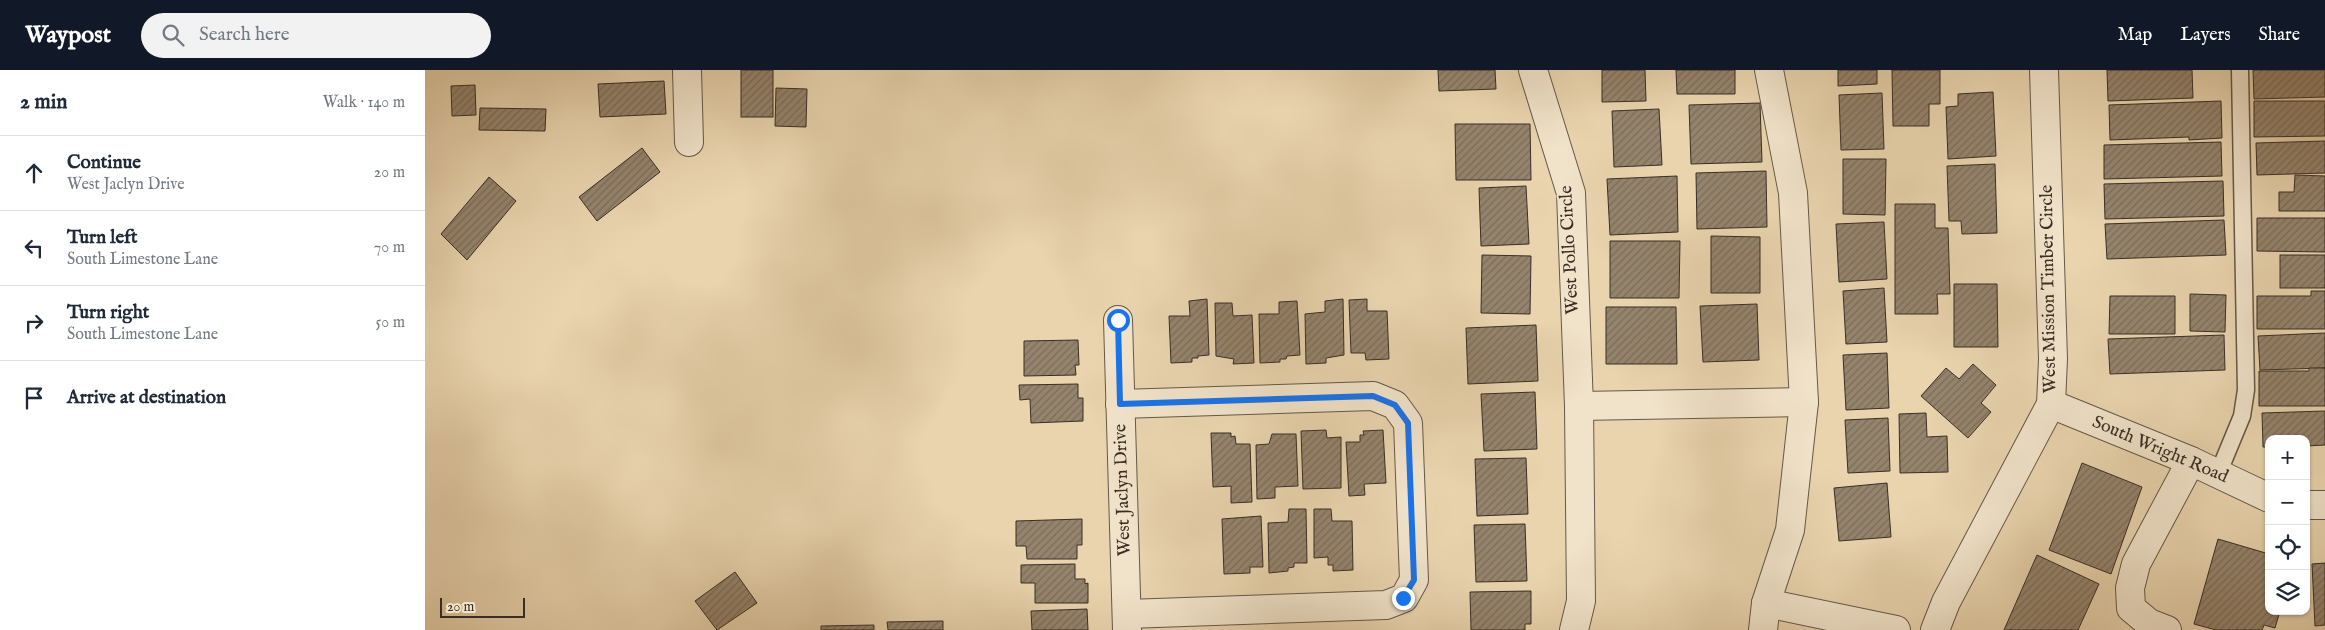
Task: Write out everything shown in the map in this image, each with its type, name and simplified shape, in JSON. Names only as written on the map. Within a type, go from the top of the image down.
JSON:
[{"type":"street","points":[[687,70],[689,142]]},
{"type":"street","name":"West Pollo Circle","points":[[1533,70],[1571,193],[1579,406],[1581,601],[1573,630]]},
{"type":"street","points":[[1763,630],[1766,603],[1791,530],[1804,402],[1793,194],[1769,70]]},
{"type":"street","name":"West Mission Timber Circle","points":[[1935,630],[1947,602],[2051,404],[2053,359],[2044,70]]},
{"type":"street","name":"West Jaclyn Drive","points":[[1118,320],[1127,622]]},
{"type":"street","points":[[1120,404],[1373,396],[1395,405],[1408,423],[1414,580],[1403,598],[1386,605],[1127,622]]},
{"type":"street","points":[[1579,406],[1804,402]]},
{"type":"street","name":"South Wright Road","points":[[2051,404],[2191,461],[2265,496]]},
{"type":"street","points":[[2167,630],[2149,622],[2131,608],[2130,588],[2136,564],[2191,461]]},
{"type":"street","points":[[2310,505],[2325,505]]},
{"type":"street","points":[[1766,603],[1896,630]]},
{"type":"lane","points":[[2218,474],[2242,416],[2246,390],[2240,70]]},
{"type":"building","points":[[741,70],[773,70],[773,117],[741,117]]},
{"type":"building","points":[[1438,70],[1495,70],[1496,89],[1439,91]]},
{"type":"building","points":[[1602,70],[1645,70],[1646,101],[1602,102]]},
{"type":"building","points":[[1676,70],[1735,70],[1735,94],[1677,94]]},
{"type":"building","points":[[1838,70],[1877,70],[1877,84],[1838,86]]},
{"type":"building","points":[[1892,70],[1940,70],[1940,104],[1929,104],[1929,126],[1893,126]]},
{"type":"building","points":[[2107,70],[2192,70],[2193,98],[2108,101]]},
{"type":"building","points":[[2253,70],[2325,70],[2325,97],[2254,99]]},
{"type":"building","points":[[664,81],[666,114],[600,117],[598,84]]},
{"type":"building","points":[[475,85],[476,115],[452,116],[451,86]]},
{"type":"building","points":[[776,88],[807,89],[806,127],[775,126]]},
{"type":"building","points":[[1993,92],[1996,156],[1948,159],[1946,107],[1958,106],[1958,94]]},
{"type":"building","points":[[1882,93],[1884,149],[1841,150],[1839,95]]},
{"type":"building","points":[[2221,101],[2222,138],[2189,140],[2189,137],[2110,140],[2109,105]]},
{"type":"building","points":[[2254,101],[2325,101],[2325,136],[2254,137]]},
{"type":"building","points":[[1760,103],[1762,162],[1691,164],[1689,105]]},
{"type":"building","points":[[480,108],[546,109],[545,131],[479,130]]},
{"type":"building","points":[[1659,109],[1662,165],[1614,167],[1612,111]]},
{"type":"building","points":[[1455,124],[1530,124],[1531,180],[1456,180]]},
{"type":"building","points":[[2325,141],[2325,173],[2257,175],[2256,143]]},
{"type":"building","points":[[2221,142],[2222,176],[2104,179],[2104,145]]},
{"type":"building","points":[[642,148],[660,172],[597,221],[579,197]]},
{"type":"building","points":[[1843,159],[1886,159],[1885,215],[1843,214]]},
{"type":"building","points":[[1995,164],[1997,233],[1962,234],[1961,221],[1949,221],[1947,166]]},
{"type":"building","points":[[1766,171],[1767,227],[1697,229],[1696,173]]},
{"type":"building","points":[[2295,175],[2325,176],[2325,211],[2279,211],[2279,192],[2294,192]]},
{"type":"building","points":[[1677,176],[1678,232],[1610,235],[1607,179]]},
{"type":"building","points":[[489,177],[516,201],[467,260],[441,234]]},
{"type":"building","points":[[2223,181],[2224,216],[2105,219],[2104,184]]},
{"type":"building","points":[[1526,186],[1529,244],[1481,246],[1479,188]]},
{"type":"building","points":[[1895,204],[1935,204],[1935,228],[1948,228],[1950,294],[1937,294],[1938,314],[1895,314]]},
{"type":"building","points":[[2257,218],[2325,218],[2325,252],[2257,251]]},
{"type":"building","points":[[2224,220],[2226,255],[2107,259],[2105,224]]},
{"type":"building","points":[[1884,222],[1887,279],[1839,282],[1836,224]]},
{"type":"building","points":[[1711,236],[1760,237],[1760,293],[1711,293]]},
{"type":"building","points":[[1610,241],[1680,241],[1679,298],[1610,298]]},
{"type":"building","points":[[1482,255],[1531,256],[1530,314],[1481,313]]},
{"type":"building","points":[[2280,255],[2325,255],[2325,288],[2280,288]]},
{"type":"building","points":[[1954,284],[1997,284],[1998,347],[1954,347]]},
{"type":"building","points":[[1884,288],[1887,342],[1846,344],[1843,291]]},
{"type":"building","points":[[2311,291],[2325,291],[2325,329],[2257,329],[2257,296],[2311,296]]},
{"type":"building","points":[[2190,294],[2226,295],[2225,332],[2190,331]]},
{"type":"building","points":[[2110,296],[2175,296],[2175,334],[2109,334]]},
{"type":"building","points":[[1207,299],[1209,355],[1192,358],[1192,362],[1171,363],[1169,316],[1190,316],[1189,301]]},
{"type":"building","points":[[1343,299],[1344,355],[1326,358],[1326,363],[1306,364],[1305,314],[1325,312],[1325,301]]},
{"type":"building","points":[[1367,299],[1367,311],[1387,311],[1389,359],[1366,360],[1365,353],[1351,353],[1349,300]]},
{"type":"building","points":[[1297,301],[1300,355],[1287,356],[1286,359],[1280,359],[1280,362],[1260,363],[1259,314],[1279,314],[1279,302]]},
{"type":"building","points":[[1215,303],[1232,303],[1233,316],[1252,315],[1254,363],[1233,364],[1234,359],[1216,356]]},
{"type":"building","points":[[1757,304],[1759,360],[1703,362],[1700,306]]},
{"type":"building","points":[[1606,307],[1676,307],[1677,364],[1606,364]]},
{"type":"building","points":[[1536,325],[1538,381],[1468,384],[1466,328]]},
{"type":"building","points":[[2325,333],[2325,368],[2260,370],[2258,336]]},
{"type":"building","points":[[2224,335],[2225,370],[2110,374],[2108,339]]},
{"type":"building","points":[[1078,340],[1079,365],[1075,365],[1076,375],[1024,376],[1024,341]]},
{"type":"building","points":[[1887,353],[1889,408],[1846,410],[1843,355]]},
{"type":"building","points":[[1973,364],[1996,385],[1981,403],[1991,412],[1968,438],[1921,396],[1946,368],[1959,379]]},
{"type":"building","points":[[2309,368],[2325,368],[2325,406],[2259,406],[2259,371],[2309,371]]},
{"type":"building","points":[[1078,384],[1078,398],[1083,398],[1083,421],[1031,423],[1030,399],[1020,400],[1019,385]]},
{"type":"building","points":[[1535,392],[1537,449],[1484,451],[1481,394]]},
{"type":"building","points":[[2325,411],[2325,445],[2310,446],[2310,435],[2265,435],[2265,447],[2263,447],[2262,413]]},
{"type":"building","points":[[1926,413],[1927,437],[1947,436],[1948,472],[1900,473],[1899,414]]},
{"type":"building","points":[[1888,418],[1890,471],[1848,473],[1845,420]]},
{"type":"building","points":[[1326,430],[1327,438],[1341,437],[1341,488],[1303,489],[1301,431]]},
{"type":"building","points":[[1383,430],[1386,483],[1364,484],[1365,495],[1349,496],[1346,442],[1360,442],[1360,435],[1364,435],[1363,431]]},
{"type":"building","points":[[1211,433],[1231,433],[1231,437],[1235,436],[1236,444],[1250,444],[1252,502],[1231,503],[1231,486],[1213,487]]},
{"type":"building","points":[[1272,434],[1296,434],[1298,486],[1275,487],[1275,498],[1257,499],[1256,445],[1269,444]]},
{"type":"building","points":[[1526,458],[1528,514],[1477,516],[1475,459]]},
{"type":"building","points":[[2082,463],[2142,487],[2111,574],[2049,550]]},
{"type":"building","points":[[1887,483],[1891,537],[1839,541],[1834,488]]},
{"type":"building","points":[[1289,509],[1306,509],[1307,563],[1294,563],[1294,567],[1288,568],[1288,571],[1269,573],[1268,523],[1288,522]]},
{"type":"building","points":[[1314,509],[1331,509],[1332,521],[1352,521],[1353,570],[1333,571],[1333,565],[1328,565],[1328,557],[1314,558]]},
{"type":"building","points":[[1261,516],[1263,567],[1250,567],[1250,573],[1224,574],[1222,519]]},
{"type":"building","points":[[1082,519],[1082,545],[1077,545],[1077,559],[1027,559],[1026,546],[1016,546],[1016,521]]},
{"type":"building","points":[[1525,524],[1527,581],[1476,582],[1474,525]]},
{"type":"building","points":[[2218,539],[2265,553],[2265,615],[2279,615],[2275,628],[2264,625],[2262,630],[2216,630],[2194,624]]},
{"type":"building","points":[[2037,555],[2099,584],[2078,630],[2004,630]]},
{"type":"building","points":[[2325,563],[2325,625],[2315,626],[2312,564]]},
{"type":"building","points":[[1075,564],[1075,579],[1085,579],[1085,584],[1088,583],[1088,603],[1035,603],[1035,583],[1021,583],[1021,565]]},
{"type":"building","points":[[735,572],[757,603],[717,630],[695,601]]},
{"type":"building","points":[[1531,591],[1531,624],[1525,624],[1525,630],[1471,630],[1470,592]]},
{"type":"building","points":[[1087,609],[1088,630],[1032,630],[1031,611]]},
{"type":"building","points":[[943,621],[943,630],[888,630],[887,622]]},
{"type":"building","points":[[874,625],[874,630],[821,630],[821,626]]},
{"type":"route","points":[[1118,320],[1120,404],[1373,396],[1395,405],[1408,423],[1414,580],[1403,598]]}]
